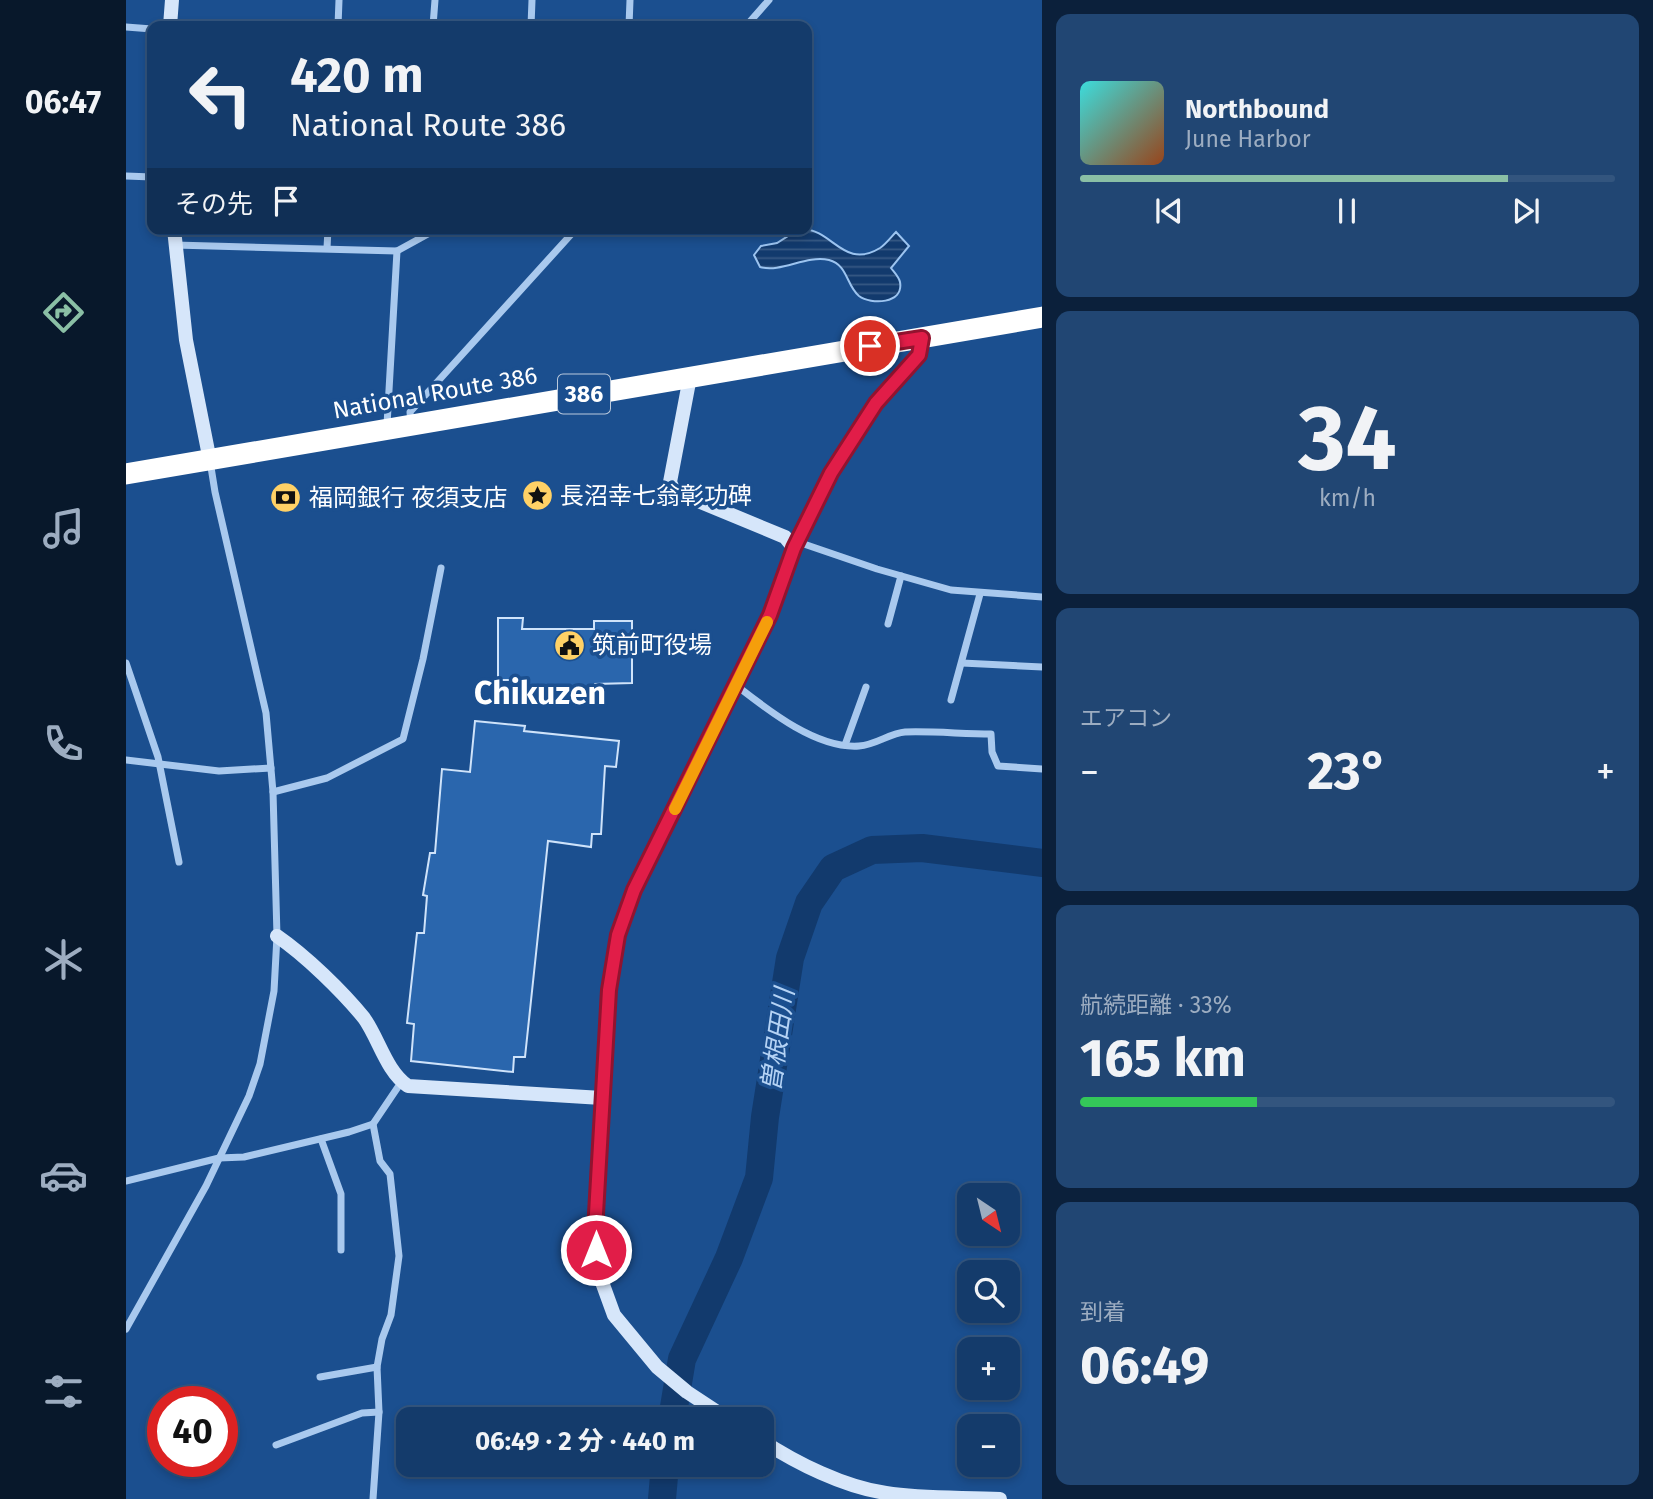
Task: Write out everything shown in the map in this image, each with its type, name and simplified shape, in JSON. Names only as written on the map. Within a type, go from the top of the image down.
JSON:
[{"type":"highway","name":"National Route 386","points":[[126,474],[1042,317]]},
{"type":"street","points":[[170,21],[172,0]]},
{"type":"street","points":[[338,21],[340,0]]},
{"type":"street","points":[[433,21],[435,0]]},
{"type":"street","points":[[531,21],[532,0]]},
{"type":"street","points":[[628,21],[630,0]]},
{"type":"street","points":[[751,21],[768,0]]},
{"type":"street","points":[[126,27],[147,29]]},
{"type":"street","points":[[126,176],[147,177]]},
{"type":"street","points":[[126,1329],[219,1158],[249,1096],[260,1064],[274,991],[277,936],[273,792],[267,713],[215,492],[186,340],[174,235]]},
{"type":"street","points":[[327,248],[328,235]]},
{"type":"street","points":[[421,235],[421,239]]},
{"type":"street","points":[[175,245],[397,251],[427,235]]},
{"type":"street","points":[[411,424],[410,412],[571,235]]},
{"type":"street","points":[[387,428],[397,251]]},
{"type":"street","points":[[708,1407],[657,1367],[614,1315],[598,1271],[595,1231],[602,1098],[609,990],[618,935],[634,890],[737,686],[770,615],[796,545],[831,473],[876,403],[919,355],[922,338]]},
{"type":"street","points":[[690,377],[670,482],[674,491],[785,537],[796,545],[901,576],[951,590],[1042,597]]},
{"type":"street","points":[[273,792],[327,778],[403,739],[423,659],[441,568]]},
{"type":"street","points":[[888,624],[901,576]]},
{"type":"street","points":[[951,700],[979,594]]},
{"type":"street","points":[[126,663],[160,765],[179,862]]},
{"type":"street","points":[[962,663],[1042,667]]},
{"type":"street","points":[[737,686],[811,736],[832,744],[859,746],[881,742],[902,732],[991,734],[992,752],[998,766],[1042,769]]},
{"type":"street","points":[[845,745],[866,687]]},
{"type":"street","points":[[126,760],[219,771],[271,768]]},
{"type":"street","points":[[277,936],[300,952],[364,1019],[402,1081],[408,1086],[602,1098]]},
{"type":"street","points":[[126,1181],[219,1158],[244,1157],[373,1124],[402,1081]]},
{"type":"street","points":[[373,1124],[380,1161],[390,1174],[399,1256],[391,1315],[382,1339],[377,1367],[379,1412],[373,1499]]},
{"type":"street","points":[[321,1139],[341,1194],[341,1250]]},
{"type":"street","points":[[320,1377],[377,1367]]},
{"type":"street","points":[[276,1445],[362,1413],[379,1412]]},
{"type":"street","points":[[774,1449],[790,1459],[844,1481],[885,1493],[1000,1499]]},
{"type":"water","points":[[812,231],[848,252],[868,254],[880,248],[896,232],[909,246],[891,268],[900,282],[897,295],[885,301],[871,301],[859,296],[840,266],[829,260],[811,260],[777,268],[760,267],[754,255],[761,246],[777,243],[790,235],[812,235]]},
{"type":"building","points":[[498,618],[523,618],[522,629],[594,629],[594,621],[632,621],[632,683],[595,684],[595,692],[527,692],[527,680],[498,680]]},
{"type":"building","points":[[475,721],[525,726],[524,731],[619,741],[616,767],[605,766],[601,834],[592,834],[591,847],[548,841],[525,1057],[514,1057],[513,1072],[411,1061],[414,1024],[407,1023],[417,933],[424,933],[427,896],[423,895],[430,853],[435,853],[442,769],[470,772]]},
{"type":"waterway","name":"曽根田川","points":[[674,1407],[682,1359],[729,1258],[759,1178],[765,1117],[790,958],[809,903],[833,868],[872,850],[922,848],[1042,863]]},
{"type":"waterway","name":"曽根田川","points":[[662,1499],[664,1477]]},
{"type":"slow traffic","points":[[675,809],[767,622]]},
{"type":"place","name":"長沼幸七翁彰功碑","points":[[537,496]]},
{"type":"place","name":"福岡銀行 夜須支店","points":[[286,498]]},
{"type":"place","name":"筑前町役場","points":[[569,645]]},
{"type":"district","name":"Chikuzen","points":[[540,693]]},
{"type":"route","points":[[596,1250],[609,990],[618,935],[634,890],[770,615],[794,548],[831,473],[876,403],[919,355],[922,338],[870,346]]}]
